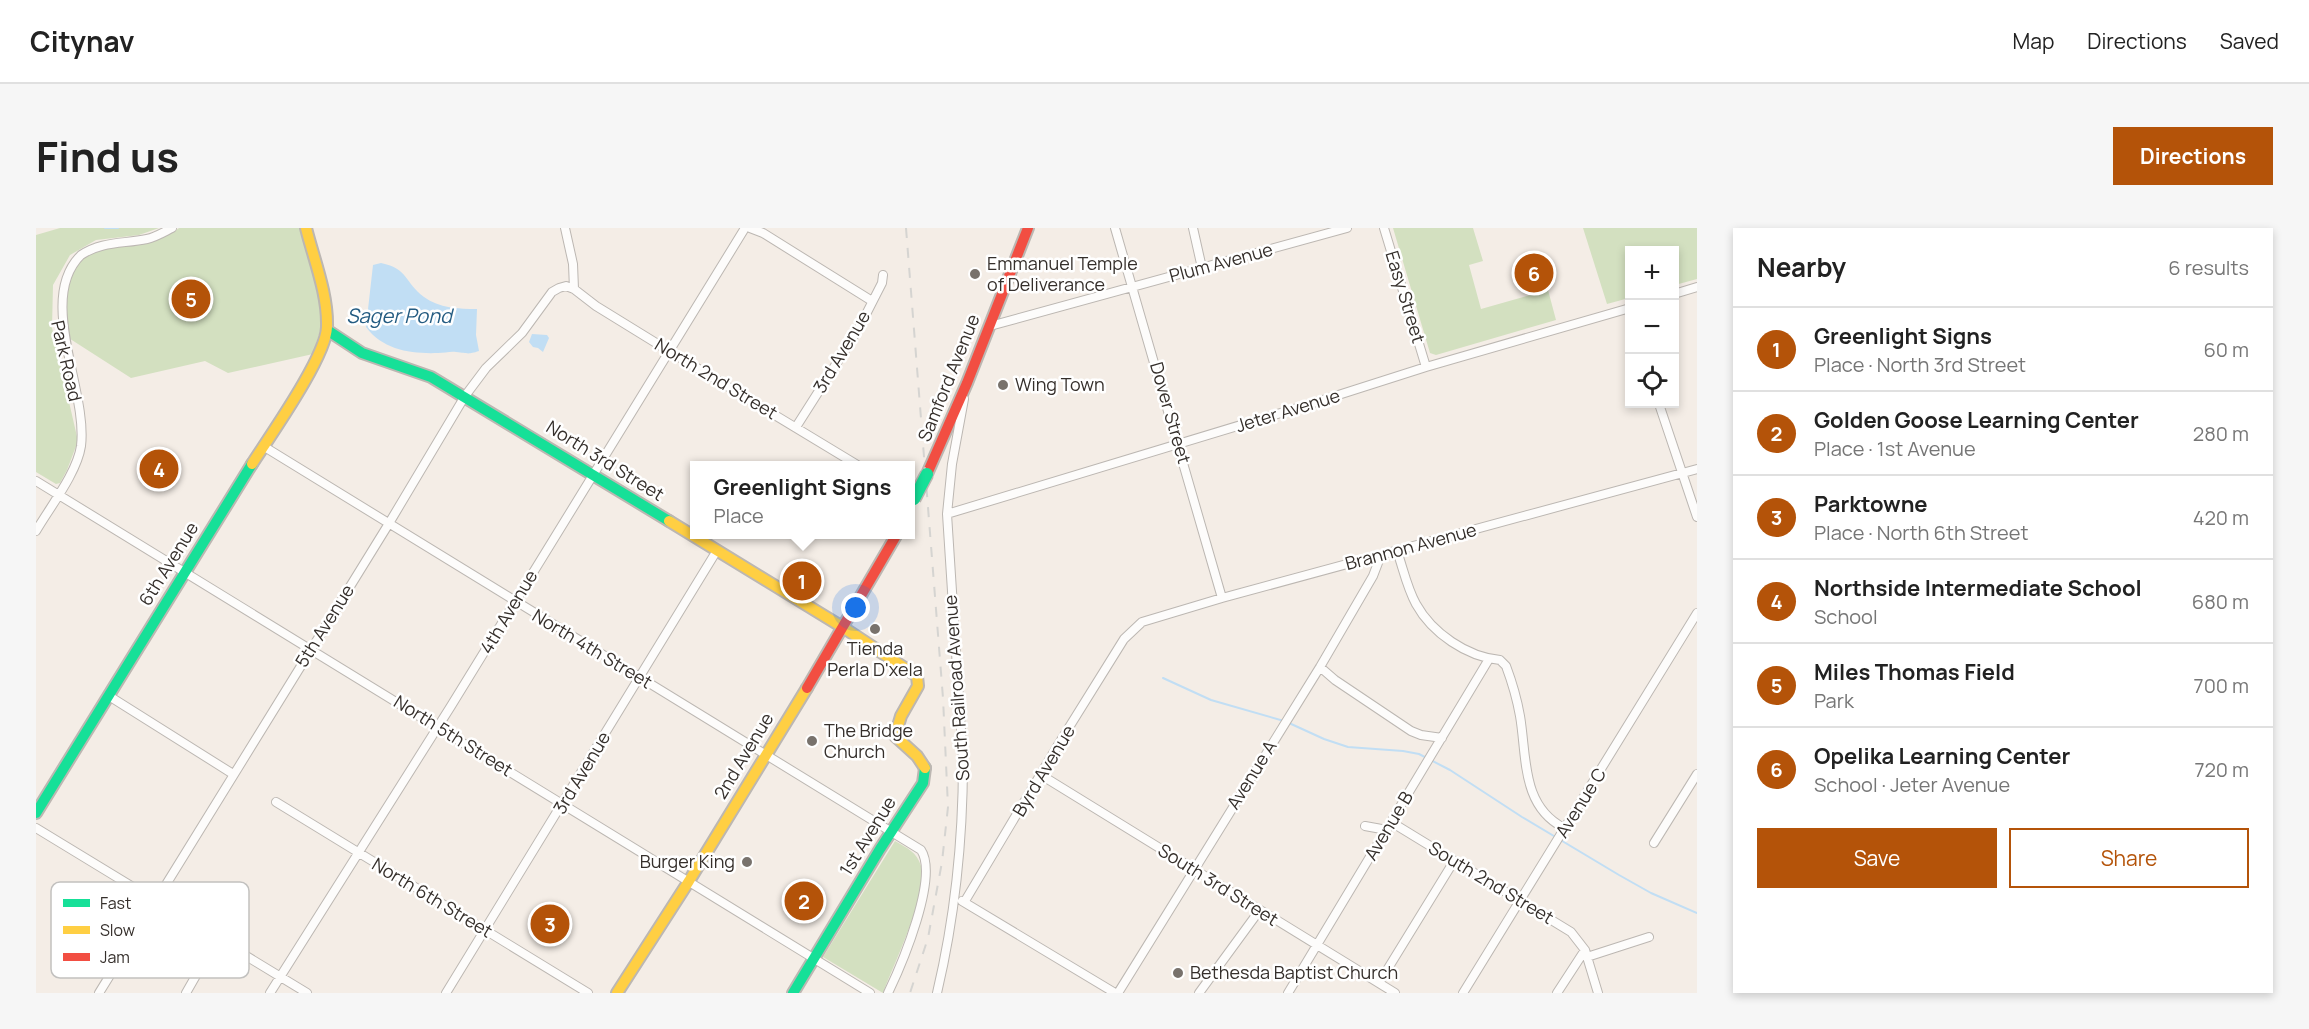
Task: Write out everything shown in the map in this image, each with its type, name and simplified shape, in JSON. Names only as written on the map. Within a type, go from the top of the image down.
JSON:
[{"type":"street","name":"Park Road","points":[[36,531],[79,454],[81,437],[80,420],[58,335],[55,308],[60,284],[78,257],[92,248],[108,243],[147,239],[172,228]]},
{"type":"street","points":[[306,228],[326,306],[327,330]]},
{"type":"street","points":[[565,228],[573,264],[574,289]]},
{"type":"street","name":"4th Avenue","points":[[270,993],[438,727],[745,228]]},
{"type":"street","points":[[750,228],[762,233],[872,301]]},
{"type":"street","name":"Samford Avenue","points":[[915,496],[934,462],[1028,228]]},
{"type":"street","name":"Dover Street","points":[[1115,228],[1222,598]]},
{"type":"street","points":[[1192,228],[1202,268]]},
{"type":"street","name":"Plum Avenue","points":[[990,326],[1347,228]]},
{"type":"street","name":"Easy Street","points":[[1384,228],[1426,366]]},
{"type":"street","name":"3rd Avenue","points":[[796,427],[859,328],[882,283],[883,275]]},
{"type":"street","name":"5th Avenue","points":[[169,882],[465,396],[486,368],[522,333],[552,292],[566,286],[574,289]]},
{"type":"street","points":[[1679,292],[1697,287]]},
{"type":"street","name":"North 2nd Street","points":[[574,289],[596,306],[852,461]]},
{"type":"street","name":"Jeter Avenue","points":[[947,514],[1318,402],[1426,366],[1625,310]]},
{"type":"street","name":"North 3rd Street","points":[[327,330],[362,353],[431,377],[465,396],[690,536]]},
{"type":"street","name":"6th Avenue","points":[[36,813],[317,358],[327,330]]},
{"type":"street","name":"South Railroad Avenue","points":[[937,993],[954,900],[961,842],[963,760],[947,514],[952,464],[967,383]]},
{"type":"street","points":[[1660,408],[1697,517]]},
{"type":"street","name":"North 4th Street","points":[[263,446],[388,525],[921,850],[927,866],[921,905],[888,993]]},
{"type":"street","name":"Brannon Avenue","points":[[1129,632],[1150,618],[1697,470]]},
{"type":"street","name":"North 5th Street","points":[[36,481],[870,993]]},
{"type":"street","name":"North 3rd Street","points":[[695,539],[844,628],[917,676],[918,686],[901,716],[895,736],[900,744],[921,759]]},
{"type":"street","name":"2nd Avenue","points":[[617,993],[689,881],[844,628],[894,539]]},
{"type":"street","points":[[1397,551],[1416,603],[1425,617],[1449,639],[1470,652],[1489,659],[1500,660],[1506,666],[1520,715],[1530,788],[1546,816],[1564,828]]},
{"type":"street","name":"3rd Avenue","points":[[446,993],[716,552]]},
{"type":"street","name":"Avenue A","points":[[1117,993],[1320,667],[1373,576],[1381,555]]},
{"type":"street","name":"Avenue C","points":[[1463,993],[1697,613]]},
{"type":"street","name":"Byrd Avenue","points":[[965,901],[1129,632]]},
{"type":"street","name":"Avenue B","points":[[1288,993],[1489,659]]},
{"type":"street","points":[[1320,667],[1404,726],[1421,735],[1436,748]]},
{"type":"street","points":[[109,696],[233,774]]},
{"type":"street","points":[[1421,735],[1442,738]]},
{"type":"street","name":"1st Avenue","points":[[793,993],[923,783],[926,766],[921,759]]},
{"type":"street","points":[[1654,843],[1697,774]]},
{"type":"street","name":"South 3rd Street","points":[[1041,776],[1395,993]]},
{"type":"street","name":"North 6th Street","points":[[276,802],[588,993]]},
{"type":"street","name":"South 2nd Street","points":[[1365,826],[1389,826],[1454,861],[1571,932],[1586,953]]},
{"type":"street","points":[[36,828],[124,882]]},
{"type":"street","points":[[1379,983],[1454,861]]},
{"type":"street","points":[[954,900],[965,901],[1117,993]]},
{"type":"street","points":[[1198,993],[1259,911]]},
{"type":"street","points":[[1557,993],[1586,953],[1649,937]]},
{"type":"street","points":[[1586,953],[1598,993]]},
{"type":"street","points":[[249,957],[307,993]]},
{"type":"street","name":"5th Avenue","points":[[99,993],[109,978]]},
{"type":"street","points":[[186,993],[195,978]]},
{"type":"green space","points":[[60,228],[159,228],[139,235],[96,240],[70,255],[53,285],[52,328],[78,441],[67,470],[60,483],[56,484],[36,472],[36,235]]},
{"type":"green space","points":[[179,228],[301,228],[322,312],[320,331],[313,354],[228,373],[205,361],[131,378],[64,335],[64,289],[73,268],[84,258],[99,251],[149,241]]},
{"type":"green space","points":[[1393,228],[1473,228],[1483,261],[1469,265],[1481,309],[1548,290],[1556,320],[1436,355],[1430,353]]},
{"type":"green space","points":[[1583,228],[1697,228],[1697,279],[1679,284],[1679,246],[1625,246],[1625,299],[1607,304]]},
{"type":"green space","points":[[895,841],[917,857],[921,866],[922,878],[909,929],[883,993],[823,957]]},
{"type":"water","name":"Sager Pond","points":[[381,263],[402,272],[424,297],[436,304],[477,309],[476,335],[479,351],[428,353],[408,351],[389,346],[373,335],[366,327],[373,265]]},
{"type":"water","points":[[532,334],[547,335],[549,338],[543,352],[529,342]]},
{"type":"waterway","points":[[105,228],[118,228]]},
{"type":"waterway","points":[[1163,678],[1211,700],[1284,721]]},
{"type":"waterway","points":[[1289,723],[1348,747],[1419,754],[1450,770],[1522,817],[1619,875],[1651,893],[1697,913]]},
{"type":"railway","points":[[906,228],[943,698],[948,807],[942,862],[928,938],[910,993]]},
{"type":"traffic: fast","points":[[327,330],[362,353],[431,377],[669,521]]},
{"type":"traffic: fast","points":[[36,813],[252,464]]},
{"type":"traffic: fast","points":[[915,497],[927,474]]},
{"type":"traffic: fast","points":[[793,993],[880,849],[923,783],[925,768]]},
{"type":"traffic: slow","points":[[252,464],[308,376],[324,340],[327,327],[320,277],[306,228]]},
{"type":"traffic: slow","points":[[669,521],[690,534]]},
{"type":"traffic: slow","points":[[698,539],[844,628],[917,676],[918,686],[901,716],[895,736],[917,756],[925,768]]},
{"type":"traffic: slow","points":[[617,993],[689,881],[807,688]]},
{"type":"traffic: jam","points":[[927,474],[967,383],[1028,228]]},
{"type":"traffic: jam","points":[[807,688],[894,539]]},
{"type":"place","name":"Opelika Learning Center","points":[[1534,273]]},
{"type":"place","name":"Emmanuel Temple of Deliverance","points":[[975,274]]},
{"type":"place","name":"Miles Thomas Field","points":[[191,299]]},
{"type":"place","name":"Wing Town","points":[[1003,385]]},
{"type":"place","name":"Northside Intermediate School","points":[[159,469]]},
{"type":"place","name":"Greenlight Signs","points":[[802,581]]},
{"type":"place","name":"Tienda Perla D'xela","points":[[875,629]]},
{"type":"place","name":"The Bridge Church","points":[[812,741]]},
{"type":"place","name":"Burger King","points":[[747,862]]},
{"type":"place","name":"Golden Goose Learning Center","points":[[804,901]]},
{"type":"place","name":"Parktowne","points":[[550,924]]},
{"type":"place","name":"Bethesda Baptist Church","points":[[1178,973]]}]
